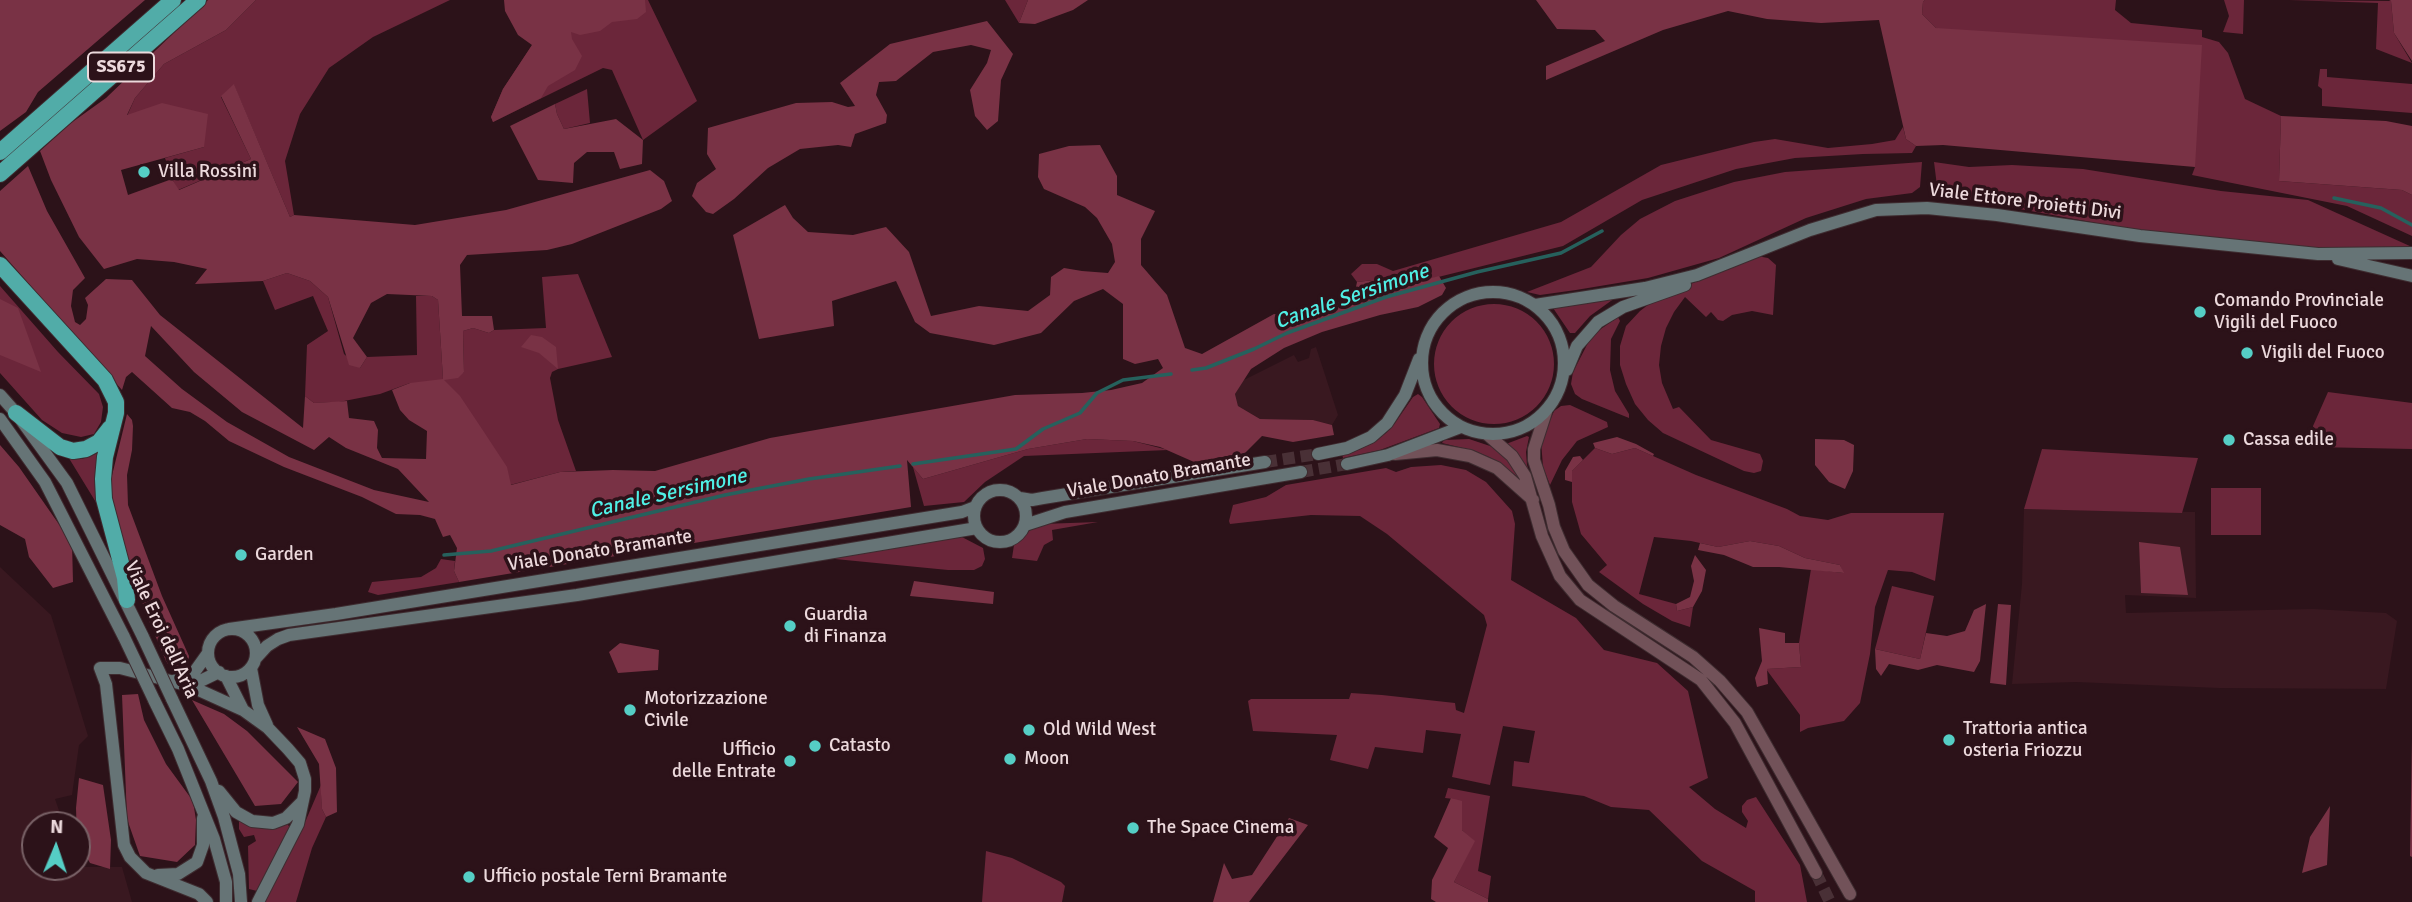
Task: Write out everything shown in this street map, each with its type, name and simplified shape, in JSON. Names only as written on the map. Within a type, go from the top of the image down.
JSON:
[{"type":"highway","name":"SS675","points":[[0,152],[7,141],[38,118],[173,0]]},
{"type":"highway","name":"SS675","points":[[0,174],[198,0]]},
{"type":"highway","points":[[0,265],[105,380],[116,402],[114,423],[105,457],[104,499],[125,578],[127,600]]},
{"type":"highway","points":[[16,413],[60,447],[73,451],[86,449],[99,442],[114,423]]},
{"type":"main road","name":"Viale Ettore Proietti Divi","points":[[1535,305],[1645,288],[1697,275],[1847,218],[1876,210],[1927,208],[2140,236],[2318,254],[2412,253]]},
{"type":"main road","name":"Viale Ettore Proietti Divi","points":[[2318,254],[2412,276]]},
{"type":"main road","name":"Viale Ettore Proietti Divi","points":[[1562,384],[1577,345],[1598,322],[1623,307],[1690,283],[1697,275]]},
{"type":"main road","points":[[1318,454],[1347,448],[1370,437],[1387,423],[1405,394],[1434,321],[1462,298],[1480,292],[1500,291],[1518,296],[1535,305],[1551,320],[1562,340],[1565,362],[1562,384],[1546,412],[1529,425],[1509,433],[1488,435],[1461,427],[1443,414],[1429,396],[1422,375],[1422,352]]},
{"type":"main road","name":"Viale Eroi dell'Aria","points":[[0,395],[67,483],[127,600],[211,781],[232,842],[239,874],[241,902]]},
{"type":"main road","name":"Viale Eroi dell'Aria","points":[[0,419],[45,482],[154,700],[214,839],[226,882],[226,902]]},
{"type":"main road","points":[[1347,464],[1388,455],[1461,427]]},
{"type":"main road","name":"Viale Donato Bramante","points":[[1020,498],[1043,498],[1265,462]]},
{"type":"main road","name":"Viale Donato Bramante","points":[[1025,525],[1065,512],[1301,472]]},
{"type":"main road","points":[[1006,490],[1020,498],[1026,510],[1025,525],[1015,537],[1004,541],[986,538],[974,518],[975,507],[985,494],[1006,490]]},
{"type":"main road","name":"Viale Donato Bramante","points":[[229,629],[962,512],[975,507]]},
{"type":"main road","name":"Viale Donato Bramante","points":[[190,686],[222,674],[240,675],[267,646],[289,635],[577,594],[978,528]]},
{"type":"main road","points":[[172,681],[193,674],[208,653],[217,633],[237,629],[250,636],[255,643],[253,663],[258,705],[268,728]]},
{"type":"main road","points":[[208,653],[209,661],[222,674],[243,710]]},
{"type":"main road","points":[[207,902],[199,894],[146,873],[124,845],[106,684],[100,668],[120,668],[190,686],[243,710],[268,728],[300,763],[305,779],[298,824],[258,902]]},
{"type":"main road","points":[[211,781],[236,812],[252,821],[274,823],[286,818],[303,801]]},
{"type":"main road","points":[[154,876],[178,874],[197,862],[203,845],[203,809]]},
{"type":"street","points":[[1546,412],[1534,449],[1534,460],[1564,551],[1588,585],[1614,606],[1693,657],[1720,681],[1747,712],[1850,894]]},
{"type":"street","points":[[1488,435],[1512,456],[1525,476],[1542,536],[1560,576],[1580,600],[1701,680],[1735,723],[1816,873]]},
{"type":"street","points":[[1388,455],[1437,450],[1470,456],[1497,468],[1533,500]]},
{"type":"shaded area","points":[[0,0],[145,0],[38,92],[26,112],[0,131]]},
{"type":"shaded area","points":[[208,0],[256,0],[226,30],[164,64],[135,98],[127,115],[162,103],[208,114],[204,147],[121,170],[128,195],[172,179],[179,190],[251,159],[221,96],[234,84],[290,217],[294,215],[415,225],[506,210],[650,170],[664,181],[672,201],[661,209],[572,244],[547,250],[467,255],[460,265],[462,316],[492,316],[494,330],[489,333],[473,328],[463,331],[464,372],[458,378],[444,380],[460,396],[507,467],[511,485],[560,472],[655,471],[770,438],[1015,395],[1111,390],[1142,383],[1163,368],[1158,359],[1135,364],[1123,359],[1123,304],[1103,289],[1074,301],[1041,333],[994,345],[930,333],[915,322],[896,281],[832,301],[834,326],[759,339],[733,235],[785,205],[793,218],[808,232],[853,235],[886,227],[909,252],[931,316],[979,306],[1028,311],[1050,295],[1051,277],[1064,268],[1108,273],[1115,262],[1112,244],[1097,218],[1085,207],[1044,189],[1038,177],[1039,154],[1069,146],[1100,145],[1117,176],[1117,195],[1155,211],[1141,239],[1141,265],[1167,295],[1185,348],[1202,354],[1274,314],[1297,318],[1354,296],[1357,282],[1391,278],[1398,287],[1439,276],[1446,288],[1442,295],[1418,307],[1322,332],[1284,348],[1251,369],[1235,394],[1238,406],[1260,419],[1313,420],[1332,425],[1334,435],[1293,442],[1262,436],[1245,453],[1194,462],[1160,447],[1133,441],[1087,439],[1028,449],[923,479],[907,460],[911,507],[459,582],[454,571],[457,548],[450,535],[443,537],[435,519],[396,514],[229,441],[190,412],[172,408],[132,372],[126,377],[122,390],[0,251],[0,191],[28,166],[47,211],[85,278],[73,290],[71,306],[75,322],[80,325],[86,319],[88,305],[85,298],[106,279],[132,280],[160,315],[303,428],[305,396],[314,403],[347,401],[349,418],[374,421],[378,430],[377,448],[382,458],[426,459],[427,431],[409,420],[400,410],[392,390],[410,383],[443,379],[438,300],[432,296],[387,294],[371,303],[353,338],[367,357],[360,368],[349,365],[328,297],[310,281],[287,273],[263,281],[195,284],[207,269],[174,262],[137,259],[104,269],[79,237],[40,151],[71,123],[106,98]],"holes":[[[151,326],[194,372],[242,412],[314,450],[329,437],[346,448],[398,469],[429,502],[374,490],[289,457],[227,422],[182,389],[145,356]]]},
{"type":"shaded area","points":[[256,0],[450,0],[373,37],[329,68],[300,114],[285,161],[294,215],[290,217],[234,85],[221,97],[251,159],[178,190],[165,158],[204,147],[127,116],[135,98],[164,64],[226,30]]},
{"type":"shaded area","points":[[504,0],[645,0],[646,12],[637,19],[612,22],[600,31],[580,35],[571,32],[582,56],[575,70],[548,86],[541,98],[493,122],[491,117],[503,89],[532,45],[518,35],[505,11]]},
{"type":"shaded area","points":[[562,0],[648,0],[697,101],[643,140],[612,70],[603,68],[493,122],[491,117],[503,89]]},
{"type":"shaded area","points":[[1005,0],[1028,0],[1019,23]]},
{"type":"shaded area","points":[[1028,0],[1088,0],[1073,10],[1035,24],[1019,23]]},
{"type":"shaded area","points":[[1536,0],[1925,0],[1922,14],[1936,28],[2202,45],[2195,167],[1943,145],[1916,146],[1906,139],[1879,20],[1821,23],[1767,19],[1728,11],[1663,30],[1546,80],[1546,66],[1605,41],[1595,30],[1557,29]]},
{"type":"shaded area","points":[[1925,0],[2116,0],[2115,10],[2131,23],[2202,30],[2202,37],[2219,42],[2228,53],[2245,99],[2281,116],[2279,181],[2402,190],[2412,195],[2412,236],[2347,206],[2192,175],[2195,167],[1936,28],[1922,14]]},
{"type":"shaded area","points":[[2224,0],[2244,0],[2243,34],[2223,32],[2229,16]]},
{"type":"shaded area","points":[[2289,0],[2391,1],[2394,33],[2412,63],[2376,49],[2378,3]]},
{"type":"shaded area","points":[[2389,0],[2412,0],[2412,61],[2394,33]]},
{"type":"shaded area","points":[[987,21],[1013,54],[1001,80],[998,121],[987,130],[975,116],[970,90],[987,63],[991,50],[971,45],[933,52],[896,81],[879,82],[876,95],[887,115],[886,123],[855,134],[851,147],[838,145],[800,149],[768,168],[713,214],[706,212],[692,196],[697,183],[716,169],[707,154],[708,128],[796,103],[832,102],[848,107],[855,106],[840,83],[890,44]]},
{"type":"shaded area","points":[[2320,69],[2327,69],[2327,77],[2412,84],[2412,113],[2322,106],[2322,89],[2318,86]]},
{"type":"shaded area","points":[[587,89],[590,123],[564,129],[555,104]]},
{"type":"shaded area","points":[[555,104],[564,129],[616,119],[643,140],[642,164],[620,169],[614,152],[587,152],[574,163],[573,183],[538,180],[510,126]]},
{"type":"shaded area","points":[[2281,116],[2386,121],[2412,126],[2412,195],[2402,190],[2279,181]]},
{"type":"shaded area","points":[[1903,127],[1906,139],[1916,146],[1912,153],[1795,158],[1736,169],[1642,200],[1563,246],[1398,287],[1391,278],[1357,282],[1351,274],[1362,264],[1377,264],[1393,271],[1561,222],[1661,165],[1775,139],[1828,148],[1872,144],[1895,140]]},
{"type":"shaded area","points":[[1922,162],[1920,187],[1912,193],[1866,199],[1806,218],[1719,258],[1648,278],[1540,295],[1527,292],[1591,267],[1640,219],[1675,201],[1734,182],[1785,172]]},
{"type":"shaded area","points":[[1934,162],[1969,167],[2012,165],[2083,169],[2221,191],[2308,200],[2412,247],[2355,252],[2140,231],[1954,197],[1943,193],[1937,186]]},
{"type":"shaded area","points":[[1757,256],[1768,258],[1776,265],[1773,315],[1752,311],[1732,315],[1723,321],[1718,320],[1711,312],[1706,317],[1685,297],[1666,328],[1659,365],[1662,383],[1673,409],[1679,407],[1711,440],[1760,454],[1763,461],[1761,471],[1754,473],[1744,471],[1663,433],[1648,420],[1635,404],[1626,384],[1620,365],[1620,346],[1626,326],[1657,298]]},
{"type":"shaded area","points":[[287,273],[310,281],[328,297],[344,354],[360,368],[367,357],[417,355],[416,296],[432,296],[438,300],[443,379],[464,372],[463,331],[473,328],[489,333],[494,330],[546,328],[542,277],[578,274],[612,357],[558,369],[552,372],[550,378],[558,420],[576,471],[560,472],[510,485],[506,467],[410,383],[380,394],[339,402],[314,403],[305,396],[307,345],[328,331],[313,296],[275,310],[263,281]]},
{"type":"shaded area","points":[[0,286],[99,394],[103,407],[101,422],[94,434],[81,437],[62,433],[42,420],[0,373]]},
{"type":"shaded area","points":[[1615,298],[1590,316],[1575,333],[1570,333],[1551,305]]},
{"type":"shaded area","points":[[0,299],[18,308],[41,372],[0,355]]},
{"type":"shaded area","points":[[1494,304],[1517,309],[1536,322],[1549,341],[1554,364],[1549,387],[1536,406],[1517,419],[1494,424],[1471,419],[1452,406],[1439,387],[1434,364],[1439,341],[1452,322],[1471,309]]},
{"type":"shaded area","points":[[1618,317],[1620,321],[1611,339],[1610,370],[1615,391],[1629,418],[1582,399],[1575,394],[1571,384],[1573,372],[1589,341]]},
{"type":"shaded area","points":[[531,335],[542,337],[556,347],[558,369],[539,353],[521,347]]},
{"type":"shaded area","points":[[1316,347],[1338,415],[1332,425],[1313,420],[1260,419],[1238,406],[1235,394],[1242,381],[1294,355],[1298,362],[1309,358],[1311,349]]},
{"type":"shaded area","points":[[2328,392],[2412,403],[2412,449],[2314,447],[2313,426]]},
{"type":"shaded area","points":[[1418,394],[1440,424],[1439,428],[1380,450],[1343,458],[1342,454],[1369,445],[1386,433]]},
{"type":"shaded area","points":[[1570,405],[1607,422],[1608,427],[1577,441],[1562,460],[1550,485],[1543,467],[1541,441],[1554,411],[1561,406]]},
{"type":"shaded area","points":[[127,414],[133,426],[127,475],[128,505],[162,596],[189,656],[188,664],[178,669],[172,670],[166,661],[149,621],[119,539],[107,496]]},
{"type":"shaded area","points":[[1527,436],[1527,465],[1533,485],[1506,444]]},
{"type":"shaded area","points":[[1617,437],[1654,454],[1653,456],[1635,448],[1612,454],[1595,448],[1593,443]]},
{"type":"shaded area","points":[[1087,439],[1133,441],[1168,450],[1024,456],[985,482],[964,502],[924,506],[913,467],[923,479],[1028,449]]},
{"type":"shaded area","points":[[1469,439],[1496,448],[1507,458],[1521,479],[1491,458],[1442,443],[1444,440]]},
{"type":"shaded area","points":[[1815,439],[1844,440],[1854,445],[1853,471],[1845,489],[1829,482],[1815,465]]},
{"type":"shaded area","points":[[0,445],[19,467],[72,543],[73,582],[53,588],[29,557],[25,539],[0,525]]},
{"type":"shaded area","points":[[1595,448],[1612,454],[1635,448],[1800,516],[1828,520],[1851,513],[1944,513],[1935,581],[1912,572],[1888,570],[1875,607],[1870,654],[1860,703],[1844,721],[1800,732],[1800,715],[1766,669],[1801,667],[1799,643],[1811,569],[1843,573],[1840,565],[1805,558],[1779,546],[1750,541],[1718,547],[1654,537],[1639,594],[1676,604],[1677,611],[1693,607],[1690,627],[1672,621],[1599,572],[1607,565],[1581,534],[1572,502],[1572,471]]},
{"type":"shaded area","points":[[2042,449],[2198,458],[2182,513],[2024,509]]},
{"type":"shaded area","points":[[98,453],[95,479],[97,504],[67,455],[82,459]]},
{"type":"shaded area","points":[[1580,456],[1583,460],[1572,471],[1572,482],[1565,480],[1565,471],[1573,457]]},
{"type":"shaded area","points":[[1441,465],[1466,470],[1486,482],[1512,511],[1515,524],[1511,580],[1576,618],[1604,650],[1657,663],[1688,691],[1708,778],[1689,787],[1715,809],[1746,828],[1748,821],[1742,812],[1742,806],[1747,800],[1756,797],[1800,865],[1807,902],[1755,902],[1755,891],[1702,861],[1649,810],[1611,807],[1584,796],[1512,786],[1514,761],[1529,763],[1535,731],[1503,726],[1490,785],[1452,777],[1461,734],[1426,730],[1423,753],[1375,747],[1368,769],[1330,760],[1337,735],[1253,731],[1248,701],[1251,699],[1349,699],[1351,693],[1382,695],[1455,703],[1456,710],[1464,713],[1487,625],[1484,615],[1387,534],[1360,516],[1311,515],[1230,524],[1229,521],[1233,505],[1266,497],[1286,485],[1386,468],[1396,472],[1411,467]]},
{"type":"shaded area","points":[[2211,488],[2261,488],[2261,535],[2211,535]]},
{"type":"shaded area","points":[[2024,509],[2195,512],[2196,598],[2125,595],[2126,613],[2313,609],[2386,613],[2397,621],[2386,689],[2219,688],[2076,682],[2012,684],[2022,584]]},
{"type":"shaded area","points":[[1098,522],[1052,530],[1053,540],[1044,545],[1037,561],[1012,558],[1014,545],[1023,534],[1042,524]]},
{"type":"shaded area","points":[[960,536],[983,548],[985,559],[982,566],[974,570],[948,570],[827,556]]},
{"type":"shaded area","points":[[1750,541],[1779,546],[1805,558],[1840,565],[1844,573],[1753,567],[1724,555],[1698,550],[1700,543],[1718,547]]},
{"type":"shaded area","points":[[2139,542],[2180,547],[2188,595],[2141,593]]},
{"type":"shaded area","points":[[1695,555],[1706,570],[1702,591],[1693,607],[1677,611],[1676,604],[1690,597],[1694,581],[1691,566]]},
{"type":"shaded area","points":[[441,559],[455,561],[454,571],[459,582],[378,595],[368,592],[372,582],[421,577],[436,568]]},
{"type":"shaded area","points":[[0,567],[51,615],[88,736],[79,745],[72,795],[55,799],[59,811],[21,811],[21,881],[91,881],[91,867],[122,867],[132,902],[0,902]]},
{"type":"shaded area","points":[[914,581],[994,592],[993,604],[910,596]]},
{"type":"shaded area","points":[[1892,586],[1934,596],[1920,659],[1875,649]]},
{"type":"shaded area","points":[[1986,604],[1980,661],[1974,672],[1937,665],[1918,670],[1889,664],[1881,676],[1876,669],[1875,649],[1920,659],[1926,633],[1947,636],[1965,631],[1974,610]]},
{"type":"shaded area","points":[[1998,604],[2011,605],[2006,685],[1990,683]]},
{"type":"shaded area","points":[[1759,628],[1785,633],[1785,643],[1799,643],[1801,667],[1767,669],[1768,684],[1757,687],[1755,678],[1762,661]]},
{"type":"shaded area","points":[[620,643],[659,650],[658,670],[618,673],[609,652]]},
{"type":"shaded area","points":[[138,694],[144,720],[166,764],[193,801],[196,820],[195,845],[177,862],[140,856],[127,819],[122,695]]},
{"type":"shaded area","points":[[192,700],[224,714],[247,731],[298,782],[281,804],[255,806]]},
{"type":"shaded area","points":[[297,727],[325,739],[336,768],[337,812],[326,817],[322,809],[319,764]]},
{"type":"shaded area","points":[[2412,738],[2412,857],[2410,856]]},
{"type":"shaded area","points":[[79,778],[103,785],[111,840],[110,869],[91,863],[91,811],[76,811]]},
{"type":"shaded area","points":[[321,785],[322,809],[326,817],[312,848],[296,902],[263,902],[306,820]]},
{"type":"shaded area","points":[[1448,788],[1490,796],[1478,871],[1491,876],[1488,899],[1454,882],[1474,841],[1462,830],[1454,799],[1445,798]]},
{"type":"shaded area","points":[[1451,798],[1462,801],[1462,830],[1475,841],[1454,882],[1488,899],[1488,902],[1436,902],[1431,899],[1432,880],[1448,848],[1434,837]]},
{"type":"shaded area","points":[[2330,806],[2327,865],[2302,873],[2310,837]]},
{"type":"shaded area","points":[[1289,818],[1308,825],[1249,902],[1213,902],[1224,863],[1232,879],[1252,875]]},
{"type":"shaded area","points":[[239,820],[279,826],[287,824],[290,827],[257,891],[249,889],[248,846],[256,841],[254,835],[244,837],[239,829]]},
{"type":"shaded area","points":[[986,851],[1012,858],[1061,882],[1065,886],[1062,902],[982,902]]},
{"type":"waterway","name":"Canale Sersimone","points":[[2334,198],[2381,208],[2412,225]]},
{"type":"waterway","name":"Canale Sersimone","points":[[1192,370],[1206,368],[1287,333],[1386,297],[1561,253],[1602,231]]},
{"type":"waterway","name":"Canale Sersimone","points":[[913,464],[1016,449],[1043,429],[1080,413],[1097,393],[1123,380],[1171,374]]},
{"type":"waterway","name":"Canale Sersimone","points":[[444,555],[491,551],[725,495],[900,466]]},
{"type":"tunnel","points":[[1265,462],[1318,454]]},
{"type":"tunnel","points":[[1301,472],[1347,464]]},
{"type":"tunnel","points":[[1816,873],[1830,902]]},
{"type":"place","name":"Villa Rossini","points":[[144,172]]},
{"type":"place","name":"Comando Provinciale Vigili del Fuoco","points":[[2200,312]]},
{"type":"place","name":"Vigili del Fuoco","points":[[2247,353]]},
{"type":"place","name":"Cassa edile","points":[[2229,440]]},
{"type":"place","name":"Garden","points":[[241,555]]},
{"type":"place","name":"Guardia di Finanza","points":[[790,626]]},
{"type":"place","name":"Motorizzazione Civile","points":[[630,710]]},
{"type":"place","name":"Old Wild West","points":[[1029,730]]},
{"type":"place","name":"Trattoria antica osteria Friozzu","points":[[1949,740]]},
{"type":"place","name":"Catasto","points":[[815,746]]},
{"type":"place","name":"Moon","points":[[1010,759]]},
{"type":"place","name":"Ufficio delle Entrate","points":[[790,761]]},
{"type":"place","name":"The Space Cinema","points":[[1133,828]]},
{"type":"place","name":"Ufficio postale Terni Bramante","points":[[469,877]]}]
